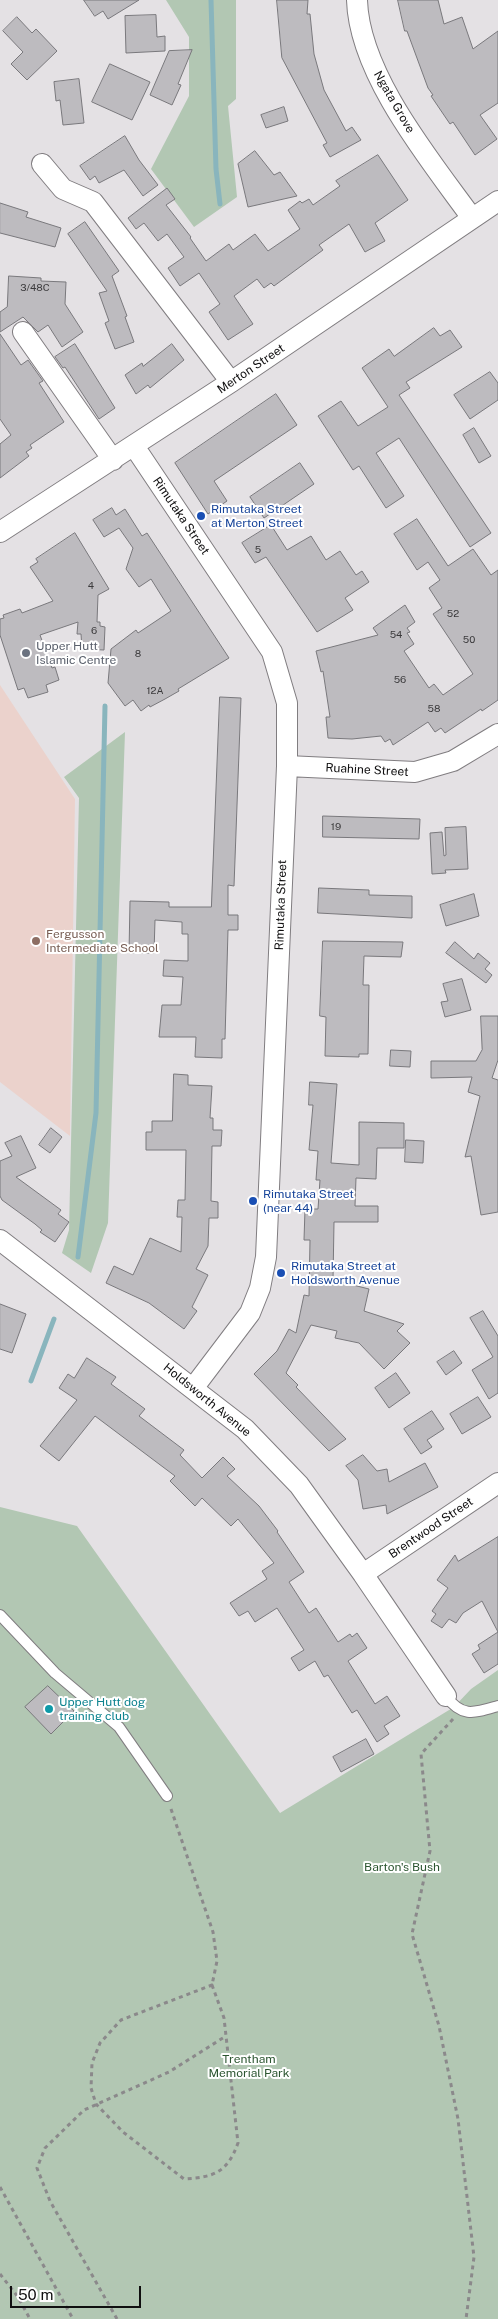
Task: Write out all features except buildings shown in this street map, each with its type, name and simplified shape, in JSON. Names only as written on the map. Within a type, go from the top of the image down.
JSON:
[{"type":"street","name":"Ngata Grove","points":[[357,0],[357,12],[377,73],[402,119],[472,218]]},
{"type":"street","points":[[42,164],[63,189],[93,202],[231,382]]},
{"type":"street","name":"Merton Street","points":[[0,532],[231,382],[498,201]]},
{"type":"street","points":[[23,332],[113,460]]},
{"type":"street","name":"Rimutaka Street","points":[[134,446],[272,652],[287,703],[287,766],[265,1264],[260,1288],[250,1313],[194,1387]]},
{"type":"street","name":"Ruahine Street","points":[[287,766],[415,772],[453,761],[498,734]]},
{"type":"street","name":"Holdsworth Avenue","points":[[0,1240],[194,1387],[245,1429],[300,1485],[446,1696]]},
{"type":"street","name":"Brentwood Street","points":[[363,1574],[498,1483]]},
{"type":"lane","points":[[0,1615],[55,1673],[119,1727],[167,1796]]},
{"type":"lane","points":[[446,1696],[460,1712],[484,1710],[498,1706]]},
{"type":"path","points":[[460,1712],[421,1754],[430,1851],[412,1934],[439,2026],[458,2119],[474,2257],[466,2319]]},
{"type":"path","points":[[167,1796],[214,1932],[217,1961],[212,1985],[224,2018],[238,2144],[231,2161],[208,2177],[184,2179],[123,2132],[96,2104],[91,2088],[92,2063],[100,2043],[121,2020],[212,1985]]},
{"type":"path","points":[[117,2319],[50,2201],[37,2168],[46,2148],[84,2110],[169,2072],[226,2036]]},
{"type":"path","points":[[0,2187],[73,2319]]},
{"type":"path","points":[[0,2274],[18,2297],[30,2319]]},
{"type":"shaded area","name":"Fergusson Intermediate School","points":[[0,685],[75,799],[70,1136],[0,1082]]},
{"type":"green space","points":[[166,0],[236,0],[236,99],[228,106],[237,197],[194,227],[151,169],[189,96],[189,37]]},
{"type":"green space","points":[[125,732],[108,1223],[91,1273],[62,1253],[69,1230],[79,798],[64,777]]},
{"type":"green space","name":"Trentham Memorial Park","points":[[0,1507],[77,1526],[280,1813],[454,1707],[471,1689],[498,1670],[498,2319],[0,2319]]},
{"type":"waterway","points":[[211,0],[216,169],[220,204]]},
{"type":"waterway","points":[[78,1257],[96,1113],[105,706]]},
{"type":"waterway","points":[[31,1381],[54,1319]]},
{"type":"place","name":"Rimutaka Street at Merton Street","points":[[201,516]]},
{"type":"place","name":"Upper Hutt Islamic Centre","points":[[26,653]]},
{"type":"place","name":"Fergusson Intermediate School","points":[[36,941]]},
{"type":"place","name":"Rimutaka Street (near 44)","points":[[253,1201]]},
{"type":"place","name":"Rimutaka Street at Holdsworth Avenue","points":[[281,1273]]},
{"type":"place","name":"Upper Hutt dog training club","points":[[49,1709]]},
{"type":"park label","name":"Barton's Bush","points":[[402,1867]]}]
